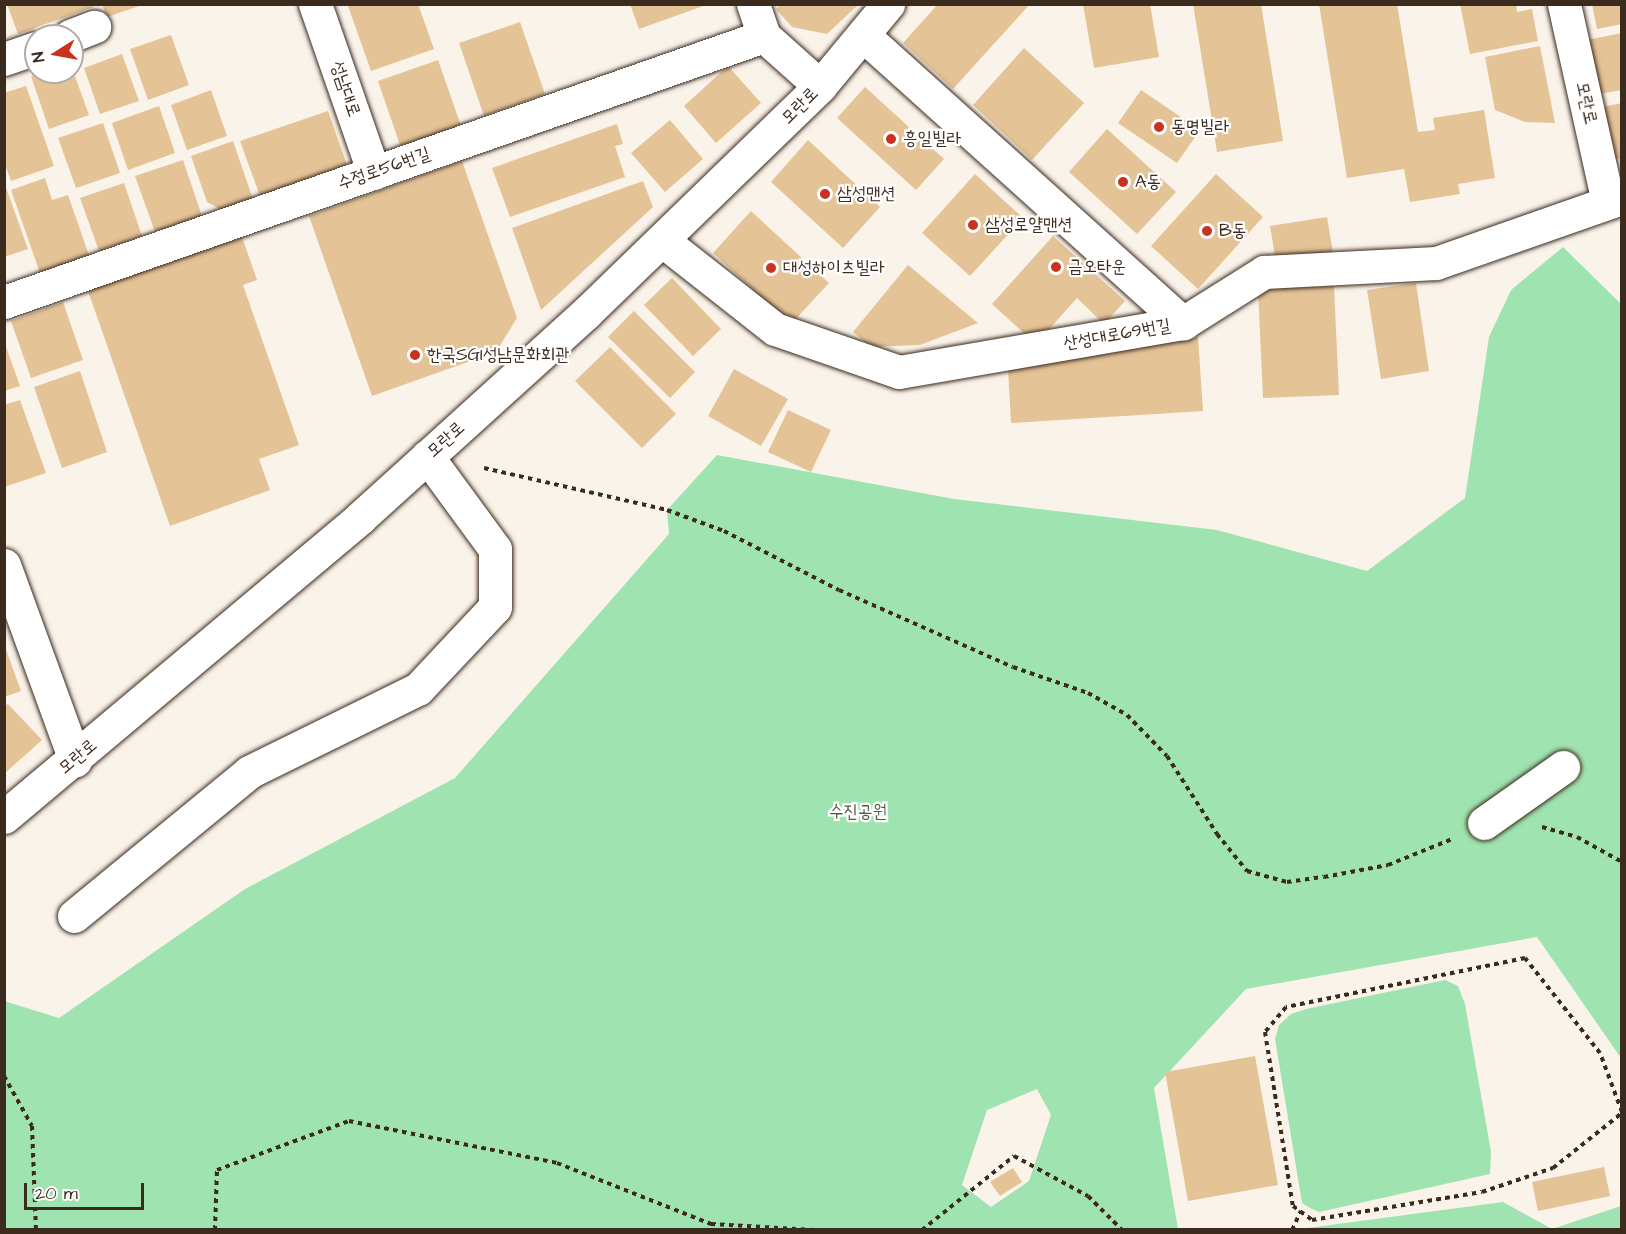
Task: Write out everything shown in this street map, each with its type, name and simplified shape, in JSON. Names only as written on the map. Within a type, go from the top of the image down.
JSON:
[{"type":"street","name":"성남대로","points":[[315,4],[374,173]]},
{"type":"street","points":[[753,4],[764,36],[820,87]]},
{"type":"street","name":"모란로","points":[[4,817],[75,759],[427,456],[663,241],[820,87],[888,4]]},
{"type":"street","name":"모란로","points":[[1564,4],[1615,200]]},
{"type":"street","points":[[863,35],[1183,323]]},
{"type":"street","name":"수정로56번길","points":[[4,302],[764,36]]},
{"type":"street","points":[[4,59],[24,52]]},
{"type":"street","name":"산성대로69번길","points":[[663,241],[775,329],[899,372],[1183,323],[1264,272],[1436,263],[1615,200]]},
{"type":"street","points":[[74,916],[249,772],[418,689],[495,608],[495,549],[427,456]]},
{"type":"street","points":[[4,565],[15,625],[75,759]]},
{"type":"street","points":[[1484,823],[1563,766]]},
{"type":"path","points":[[427,456],[667,510],[724,531],[839,590],[1013,667],[1088,693],[1127,715],[1167,756],[1216,834],[1247,871],[1287,882],[1388,865],[1439,846],[1484,823],[1540,826],[1577,837],[1622,862]]},
{"type":"path","points":[[1525,958],[1600,1053],[1622,1113],[1553,1168],[1482,1192],[1312,1220],[1293,1206],[1265,1032],[1286,1007],[1525,958]]},
{"type":"path","points":[[4,1076],[32,1126],[36,1230]]},
{"type":"path","points":[[215,1230],[217,1170],[349,1121],[557,1163],[711,1224],[814,1230]]},
{"type":"path","points":[[922,1230],[1014,1156],[1088,1196],[1122,1230]]},
{"type":"path","points":[[1292,1230],[1301,1211]]},
{"type":"green space","name":"수진공원","points":[[1563,247],[1621,304],[1621,1058],[1537,937],[1246,989],[1154,1088],[1178,1229],[5,1230],[4,1001],[59,1018],[245,889],[455,778],[669,534],[667,510],[717,455],[954,499],[1217,530],[1367,571],[1465,498],[1489,337],[1511,290]],"holes":[[[1037,1089],[1051,1115],[1029,1181],[991,1207],[962,1185],[987,1110]]]},
{"type":"green space","points":[[1445,980],[1458,986],[1465,1004],[1491,1152],[1490,1174],[1319,1212],[1310,1208],[1302,1203],[1275,1039],[1279,1025],[1291,1014],[1306,1009]]},
{"type":"green space","points":[[1503,1202],[1552,1229],[1300,1229]]},
{"type":"green space","points":[[1621,1206],[1621,1229],[1552,1229]]},
{"type":"building","points":[[7,4],[92,4],[93,7],[46,24],[24,24],[24,32],[18,34]]},
{"type":"building","points":[[102,4],[142,4],[142,5],[107,17]]},
{"type":"building","points":[[418,4],[434,49],[371,71],[348,6]]},
{"type":"building","points":[[630,4],[706,4],[706,5],[639,29]]},
{"type":"building","points":[[781,4],[859,4],[827,34],[792,27],[776,9]]},
{"type":"building","points":[[938,4],[1030,4],[953,89],[903,43]]},
{"type":"building","points":[[1083,4],[1150,4],[1159,57],[1094,68]]},
{"type":"building","points":[[1193,4],[1261,4],[1283,141],[1217,152]]},
{"type":"building","points":[[1319,4],[1397,4],[1418,132],[1435,130],[1433,118],[1484,110],[1495,178],[1458,184],[1460,194],[1410,202],[1404,169],[1347,178]]},
{"type":"building","points":[[1460,4],[1516,4],[1517,12],[1532,9],[1538,41],[1470,54]]},
{"type":"building","points":[[1592,4],[1622,4],[1622,24],[1597,29]]},
{"type":"building","points":[[520,22],[545,94],[484,116],[459,43]]},
{"type":"building","points":[[1622,33],[1622,90],[1598,94],[1587,40]]},
{"type":"building","points":[[171,35],[189,85],[148,100],[130,49]]},
{"type":"building","points":[[1540,46],[1555,123],[1525,122],[1495,110],[1485,57]]},
{"type":"building","points":[[1024,48],[1084,103],[1032,160],[973,105]]},
{"type":"building","points":[[122,54],[139,101],[100,114],[84,68]]},
{"type":"building","points":[[438,60],[461,126],[401,148],[378,81]]},
{"type":"building","points":[[728,66],[761,103],[716,143],[684,106]]},
{"type":"building","points":[[34,84],[78,84],[89,115],[49,129]]},
{"type":"building","points":[[26,86],[54,166],[11,181],[4,162],[4,93]]},
{"type":"building","name":"흥일빌라","points":[[865,87],[944,159],[916,190],[837,118]]},
{"type":"building","points":[[211,90],[227,136],[187,150],[171,105]]},
{"type":"building","name":"동명빌라","points":[[1141,90],[1200,130],[1177,163],[1118,123]]},
{"type":"building","points":[[1622,103],[1622,158],[1608,160],[1597,108]]},
{"type":"building","points":[[159,106],[175,153],[128,170],[112,123]]},
{"type":"building","points":[[328,111],[347,165],[260,196],[240,141]]},
{"type":"building","points":[[670,120],[703,159],[665,192],[631,153]]},
{"type":"building","points":[[103,123],[120,173],[76,188],[58,138]]},
{"type":"building","points":[[617,124],[623,144],[615,146],[625,177],[510,217],[492,168]]},
{"type":"building","name":"A동","points":[[1107,129],[1176,192],[1137,234],[1069,172]]},
{"type":"building","name":"삼성맨션","points":[[808,140],[880,207],[843,248],[771,182]]},
{"type":"building","points":[[233,141],[253,199],[222,210],[207,202],[191,156]]},
{"type":"building","points":[[183,160],[202,216],[155,232],[135,176]]},
{"type":"building","points":[[462,161],[517,318],[496,352],[372,396],[309,216]]},
{"type":"building","name":"삼성로얄맨션","points":[[975,174],[1023,218],[970,276],[922,233]]},
{"type":"building","name":"B동","points":[[1216,174],[1263,217],[1198,289],[1151,246]]},
{"type":"building","points":[[45,178],[52,200],[68,195],[90,258],[41,276],[11,190]]},
{"type":"building","points":[[643,181],[653,207],[541,310],[512,228]]},
{"type":"building","points":[[4,182],[28,249],[4,257]]},
{"type":"building","points":[[124,183],[142,236],[99,251],[80,198]]},
{"type":"building","name":"대성하이츠빌라","points":[[751,211],[829,283],[791,324],[713,253]]},
{"type":"building","points":[[1327,217],[1333,253],[1276,262],[1270,226]]},
{"type":"building","points":[[241,234],[257,280],[243,285],[299,445],[259,459],[270,490],[170,526],[87,288]]},
{"type":"building","name":"금오타운","points":[[1053,236],[1125,301],[1104,324],[1077,298],[1036,344],[992,304]]},
{"type":"building","points":[[908,265],[978,323],[920,345],[871,347],[853,332]]},
{"type":"building","points":[[672,278],[721,329],[693,356],[644,305]]},
{"type":"building","points":[[1416,283],[1429,371],[1381,379],[1367,290]]},
{"type":"building","points":[[1334,286],[1339,395],[1263,398],[1258,289]]},
{"type":"building","points":[[63,302],[83,360],[31,378],[11,321]]},
{"type":"building","points":[[634,311],[695,372],[670,398],[608,337]]},
{"type":"building","points":[[1198,337],[1203,411],[1011,423],[1008,369]]},
{"type":"building","points":[[4,341],[20,386],[4,391]]},
{"type":"building","points":[[610,347],[676,414],[642,448],[575,381]]},
{"type":"building","points":[[734,369],[788,399],[761,446],[708,416]]},
{"type":"building","points":[[80,371],[107,452],[62,468],[34,387]]},
{"type":"building","points":[[20,400],[46,473],[4,487],[4,405]]},
{"type":"building","points":[[788,410],[831,430],[811,472],[768,452]]},
{"type":"building","points":[[4,644],[21,691],[4,697]]},
{"type":"building","points":[[8,704],[42,740],[4,774],[4,706]]},
{"type":"building","points":[[1255,1056],[1278,1185],[1188,1201],[1165,1072]]},
{"type":"building","points":[[1604,1167],[1610,1196],[1538,1211],[1532,1182]]},
{"type":"building","points":[[1013,1168],[1022,1182],[1000,1196],[990,1182]]},
{"type":"place","name":"동명빌라","points":[[1159,127]]},
{"type":"place","name":"흥일빌라","points":[[891,139]]},
{"type":"place","name":"A동","points":[[1123,182]]},
{"type":"place","name":"삼성맨션","points":[[825,194]]},
{"type":"place","name":"삼성로얄맨션","points":[[973,225]]},
{"type":"place","name":"B동","points":[[1207,231]]},
{"type":"place","name":"금오타운","points":[[1056,267]]},
{"type":"place","name":"대성하이츠빌라","points":[[771,268]]},
{"type":"place","name":"한국SGI성남문화회관","points":[[415,355]]}]
